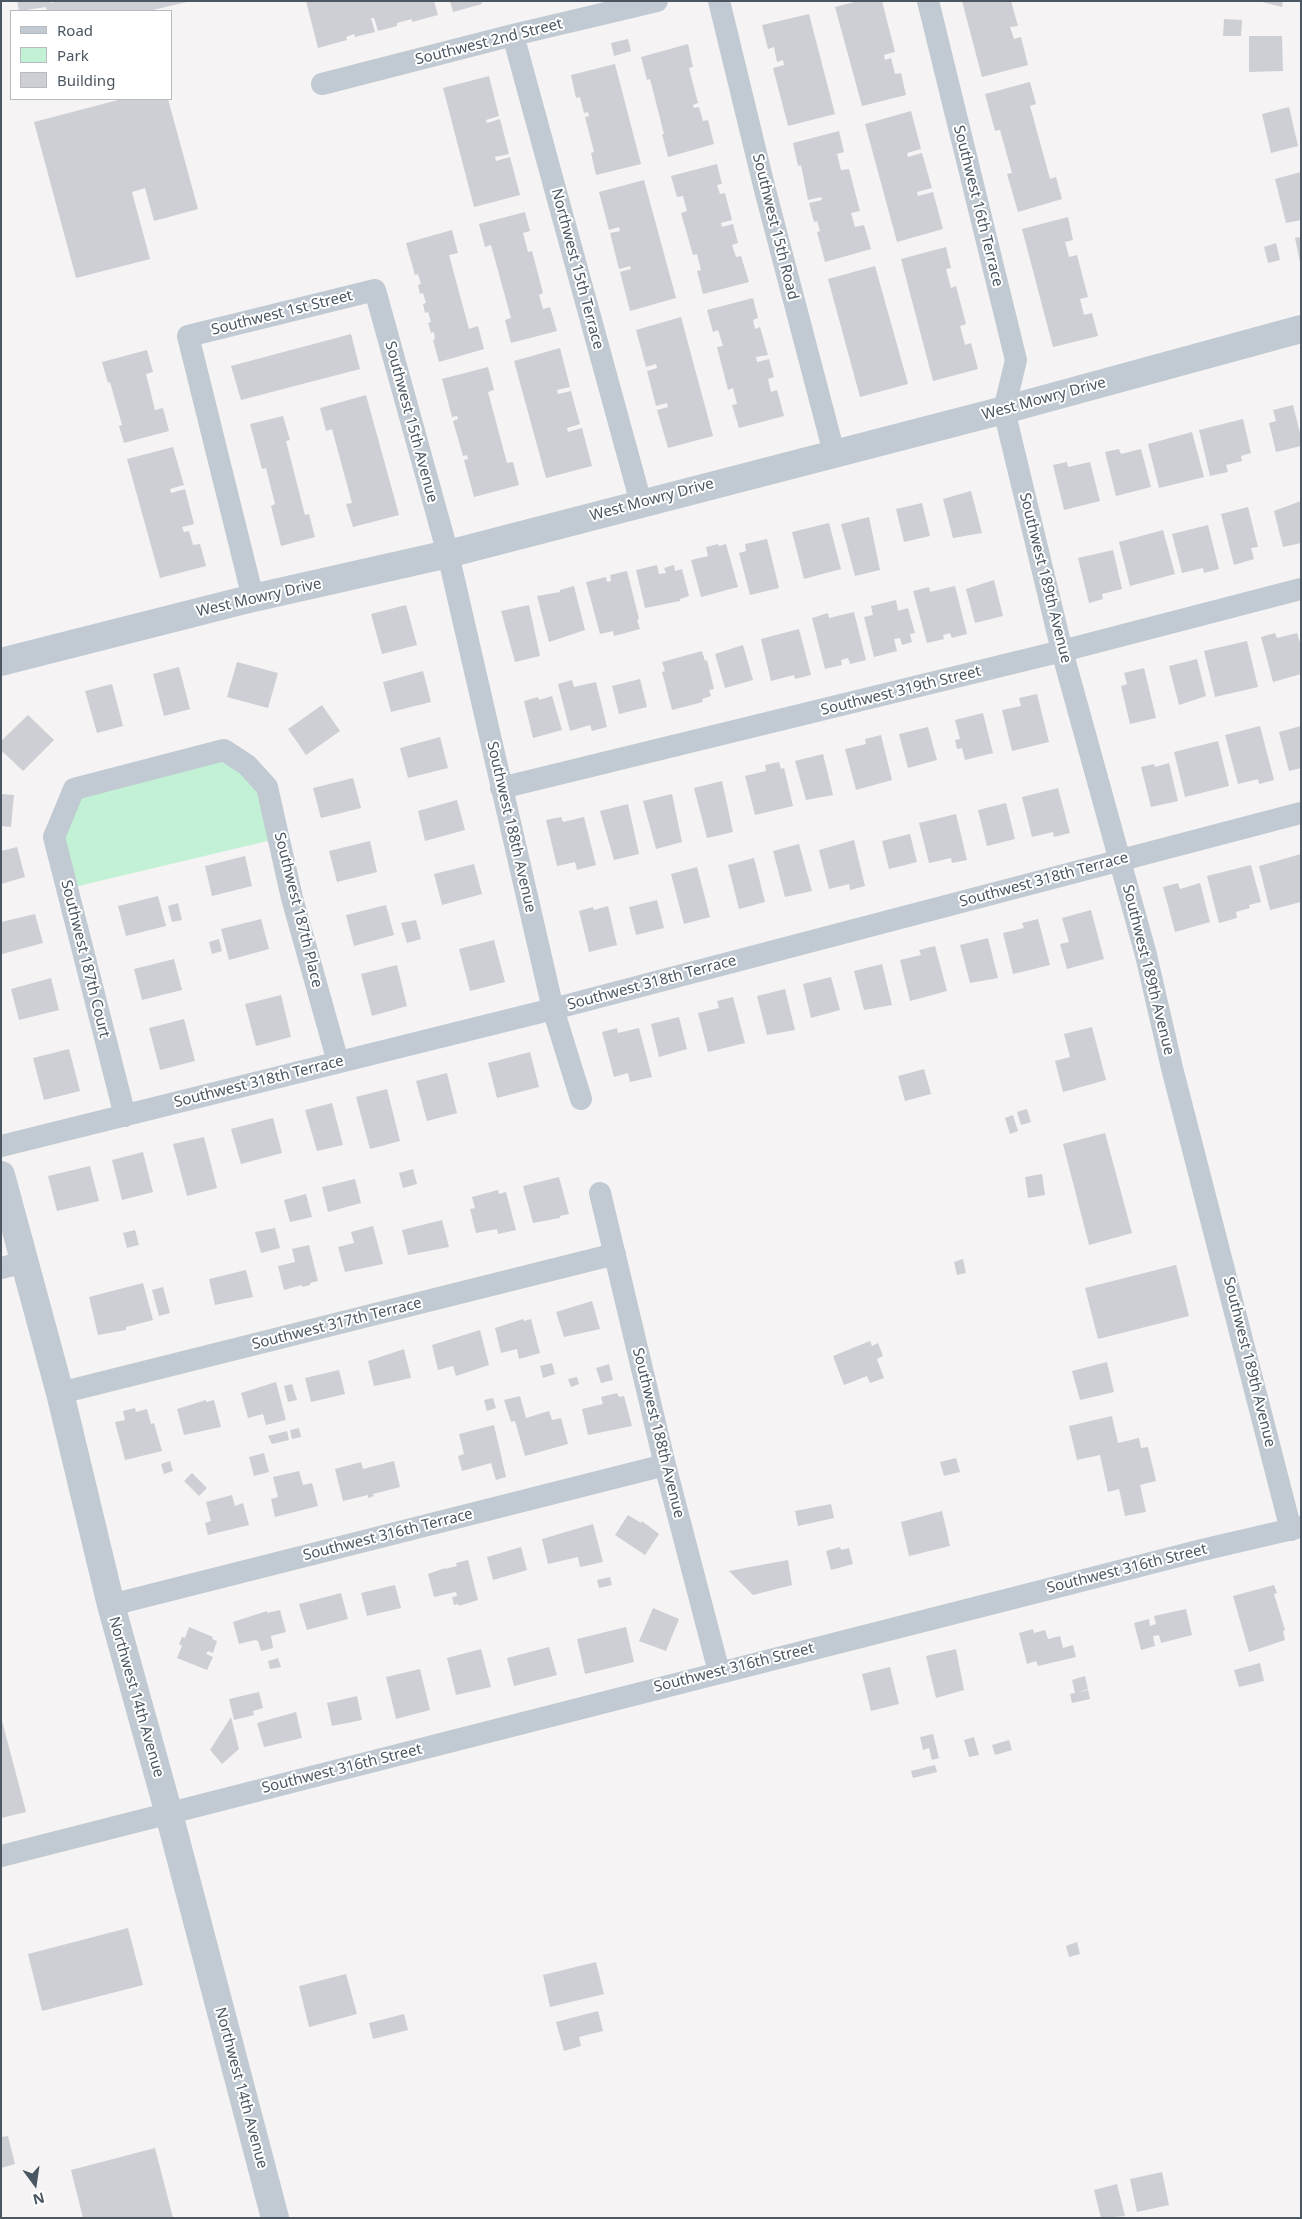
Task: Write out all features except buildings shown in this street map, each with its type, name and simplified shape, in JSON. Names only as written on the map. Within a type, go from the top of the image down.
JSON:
[{"type":"street","name":"Southwest 2nd Street","points":[[322,84],[513,35],[657,1]]},
{"type":"street","name":"Southwest 15th Road","points":[[719,1],[767,199],[834,453]]},
{"type":"street","name":"Southwest 16th Terrace","points":[[928,1],[1016,360],[1004,410]]},
{"type":"street","name":"Northwest 15th Terrace","points":[[513,35],[641,503]]},
{"type":"street","name":"Southwest 1st Street","points":[[253,598],[188,336],[375,290]]},
{"type":"street","name":"Southwest 15th Avenue","points":[[375,290],[448,554]]},
{"type":"street","name":"West Mowry Drive","points":[[1,662],[253,598],[448,554],[1004,410],[1301,329]]},
{"type":"street","name":"Southwest 189th Avenue","points":[[1004,410],[1062,652],[1121,860],[1296,1529]]},
{"type":"street","name":"Southwest 188th Avenue","points":[[448,554],[553,1009],[581,1099]]},
{"type":"street","name":"Southwest 319th Street","points":[[501,788],[1062,652],[1301,589]]},
{"type":"street","name":"Southwest 187th Place","points":[[68,804],[74,789],[224,750],[247,765],[267,787],[292,898],[338,1062]]},
{"type":"street","name":"Southwest 187th Court","points":[[68,804],[54,837],[125,1116]]},
{"type":"street","name":"Southwest 318th Terrace","points":[[1,1146],[553,1009],[1301,813]]},
{"type":"street","name":"Northwest 14th Avenue","points":[[1,1175],[12,1265],[60,1393],[111,1605],[169,1814],[275,2218]]},
{"type":"street","name":"Southwest 188th Avenue","points":[[600,1193],[665,1465],[719,1672]]},
{"type":"street","name":"Southwest 317th Terrace","points":[[60,1393],[615,1254]]},
{"type":"street","name":"Southwest 316th Terrace","points":[[111,1605],[665,1465]]},
{"type":"street","name":"Southwest 316th Street","points":[[1,1856],[1202,1550],[1296,1529]]},
{"type":"green space","points":[[224,753],[266,788],[276,839],[70,888],[59,837],[76,791]]}]
